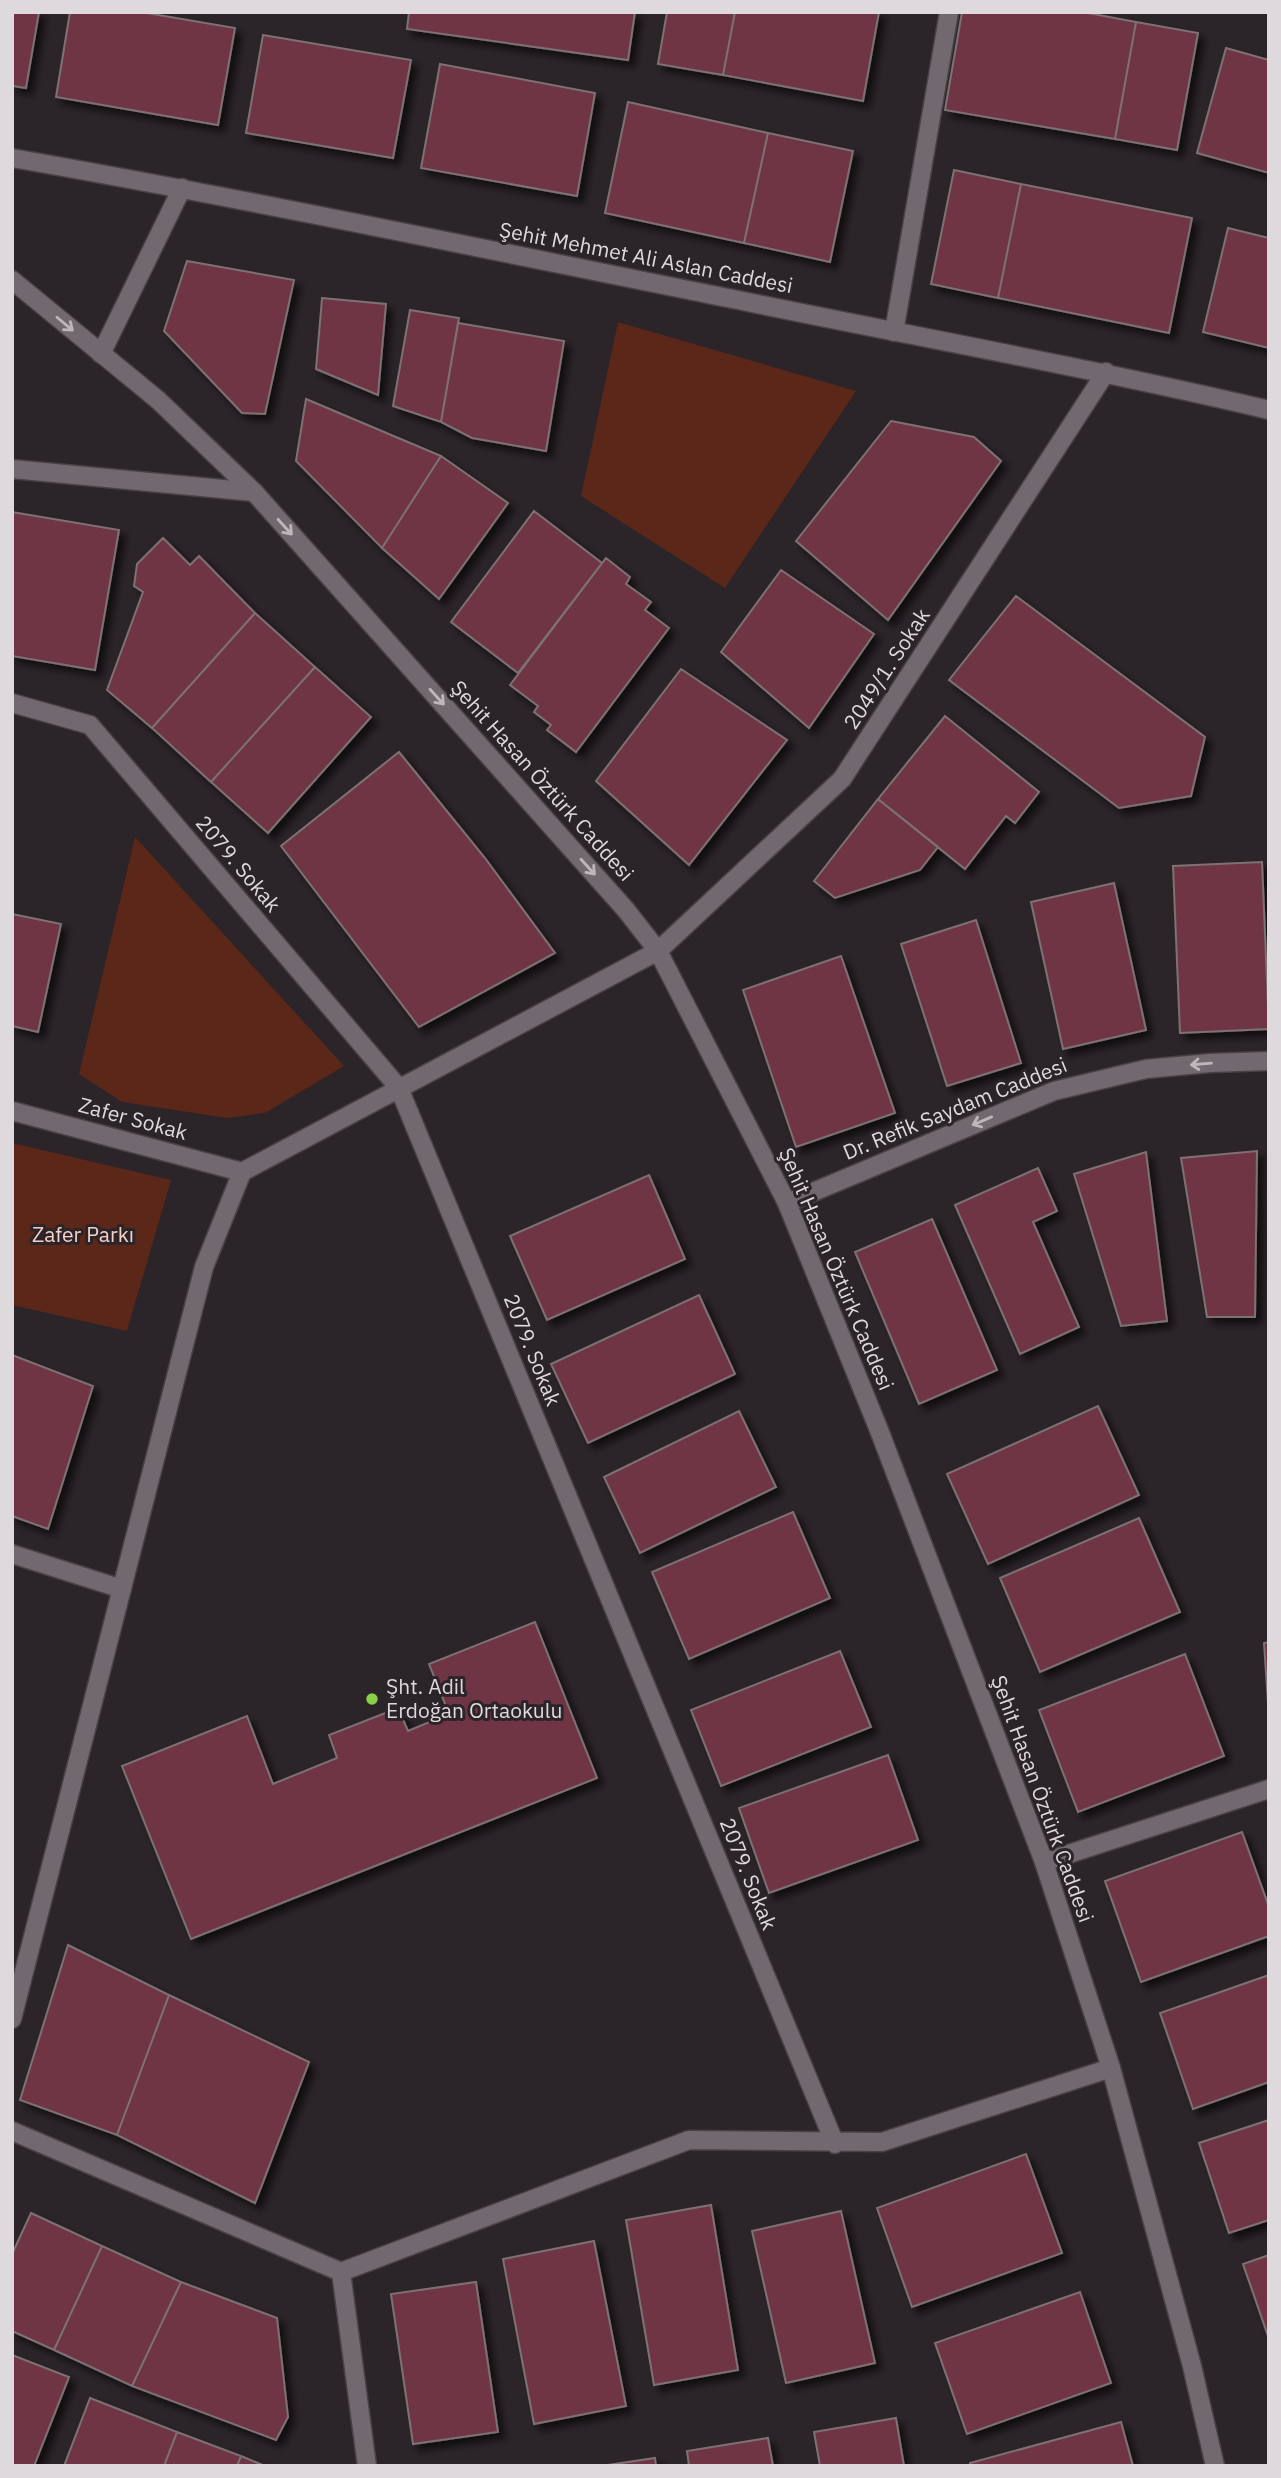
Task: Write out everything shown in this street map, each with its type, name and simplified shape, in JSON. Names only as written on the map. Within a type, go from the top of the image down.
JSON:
[{"type":"street","points":[[894,332],[949,12]]},
{"type":"street","name":"Şehit Mehmet Ali Aslan Caddesi","points":[[12,158],[182,188],[894,332],[1106,372],[1269,410]]},
{"type":"street","points":[[101,354],[182,188]]},
{"type":"street","name":"Şehit Hasan Öztürk Caddesi","points":[[12,280],[158,400],[254,492],[626,910],[658,951],[787,1202],[879,1430],[1044,1862],[1111,2068],[1192,2366],[1215,2466]]},
{"type":"street","name":"2049/1. Sokak","points":[[242,1171],[658,951],[842,779],[1106,372]]},
{"type":"street","points":[[12,469],[254,492]]},
{"type":"street","name":"2079. Sokak","points":[[12,703],[90,725],[399,1088],[835,2144]]},
{"type":"street","name":"Dr. Refik Saydam Caddesi","points":[[787,1202],[1054,1091],[1096,1079],[1198,1064],[1269,1061]]},
{"type":"street","name":"Zafer Sokak","points":[[12,1111],[242,1171]]},
{"type":"street","points":[[12,2019],[204,1267],[242,1171]]},
{"type":"street","points":[[12,1554],[122,1589]]},
{"type":"street","points":[[1044,1862],[1269,1789]]},
{"type":"street","points":[[12,2131],[341,2272],[689,2140],[835,2144],[882,2142],[1111,2068]]},
{"type":"street","points":[[341,2272],[367,2466]]},
{"type":"green space","points":[[618,322],[856,391],[725,588],[581,496]]},
{"type":"green space","points":[[135,837],[344,1066],[265,1113],[227,1118],[122,1102],[79,1074]]},
{"type":"green space","name":"Zafer Parkı","points":[[12,1143],[171,1180],[127,1331],[12,1305]]},
{"type":"building","points":[[12,12],[39,12],[26,88],[12,86]]},
{"type":"building","points":[[70,12],[141,12],[235,28],[218,125],[56,97]]},
{"type":"building","points":[[409,12],[635,12],[628,60],[407,29]]},
{"type":"building","points":[[667,12],[735,12],[723,75],[658,64]]},
{"type":"building","points":[[735,12],[879,12],[863,101],[723,75]]},
{"type":"building","points":[[962,12],[1083,12],[1136,22],[1115,139],[945,110]]},
{"type":"building","points":[[1136,22],[1198,33],[1177,150],[1115,139]]},
{"type":"building","points":[[263,35],[411,60],[393,158],[246,133]]},
{"type":"building","points":[[1226,48],[1269,60],[1269,173],[1197,153]]},
{"type":"building","points":[[440,64],[595,93],[577,196],[421,168]]},
{"type":"building","points":[[628,102],[768,133],[744,243],[605,213]]},
{"type":"building","points":[[768,133],[853,151],[830,262],[744,243]]},
{"type":"building","points":[[954,170],[1021,184],[998,298],[931,284]]},
{"type":"building","points":[[1021,184],[1192,218],[1169,333],[998,298]]},
{"type":"building","points":[[1228,228],[1269,238],[1269,348],[1203,332]]},
{"type":"building","points":[[187,261],[294,280],[265,414],[242,413],[164,331]]},
{"type":"building","points":[[322,298],[386,304],[378,395],[316,369]]},
{"type":"building","points":[[410,310],[459,318],[441,422],[393,406]]},
{"type":"building","points":[[458,323],[564,341],[546,451],[472,438],[441,422]]},
{"type":"building","points":[[306,399],[441,456],[382,548],[296,461]]},
{"type":"building","points":[[891,421],[974,437],[1001,461],[888,620],[796,541]]},
{"type":"building","points":[[441,456],[508,503],[439,599],[382,548]]},
{"type":"building","points":[[534,511],[602,563],[518,673],[451,622]]},
{"type":"building","points":[[12,512],[119,530],[95,670],[12,656]]},
{"type":"building","points":[[163,538],[190,565],[199,556],[255,613],[152,728],[107,690],[143,592],[134,586],[137,564]]},
{"type":"building","points":[[606,558],[630,577],[626,584],[651,602],[645,610],[669,628],[576,752],[547,730],[551,725],[534,712],[538,706],[510,685]]},
{"type":"building","points":[[781,570],[874,634],[809,728],[721,652]]},
{"type":"building","points":[[1016,596],[1205,737],[1191,796],[1119,808],[949,680]]},
{"type":"building","points":[[255,613],[315,667],[211,782],[152,728]]},
{"type":"building","points":[[315,667],[371,717],[268,833],[211,782]]},
{"type":"building","points":[[681,669],[787,740],[689,865],[596,781]]},
{"type":"building","points":[[945,716],[1039,792],[1015,823],[1006,816],[965,869],[878,799]]},
{"type":"building","points":[[399,752],[485,858],[555,953],[419,1027],[281,846]]},
{"type":"building","points":[[878,799],[938,847],[920,870],[835,898],[814,881]]},
{"type":"building","points":[[1262,862],[1269,1029],[1180,1033],[1173,866]]},
{"type":"building","points":[[1114,883],[1146,1030],[1063,1049],[1031,902]]},
{"type":"building","points":[[12,914],[61,924],[38,1032],[12,1026]]},
{"type":"building","points":[[976,920],[1021,1063],[947,1086],[901,944]]},
{"type":"building","points":[[841,956],[895,1113],[796,1147],[743,990]]},
{"type":"building","points":[[1257,1151],[1255,1317],[1207,1317],[1181,1158]]},
{"type":"building","points":[[1146,1152],[1167,1321],[1121,1326],[1074,1174]]},
{"type":"building","points":[[1038,1168],[1057,1211],[1033,1222],[1079,1327],[1020,1354],[955,1205]]},
{"type":"building","points":[[649,1175],[685,1259],[547,1320],[510,1236]]},
{"type":"building","points":[[932,1219],[997,1370],[919,1404],[855,1252]]},
{"type":"building","points":[[699,1295],[735,1374],[588,1443],[551,1364]]},
{"type":"building","points":[[12,1355],[93,1386],[48,1529],[12,1516]]},
{"type":"building","points":[[1098,1406],[1139,1495],[988,1564],[947,1474]]},
{"type":"building","points":[[739,1411],[776,1487],[640,1553],[604,1477]]},
{"type":"building","points":[[793,1512],[830,1598],[689,1659],[652,1572]]},
{"type":"building","points":[[1139,1518],[1180,1612],[1040,1672],[1000,1578]]},
{"type":"building","points":[[535,1622],[597,1778],[191,1939],[122,1766],[247,1716],[273,1784],[337,1758],[329,1735],[398,1708],[408,1731],[449,1714],[429,1664]]},
{"type":"building","points":[[1269,1642],[1269,1718],[1264,1643]]},
{"type":"building","points":[[840,1651],[871,1727],[721,1786],[691,1710]]},
{"type":"building","points":[[1185,1654],[1224,1756],[1078,1812],[1039,1710]]},
{"type":"building","points":[[888,1755],[918,1840],[769,1893],[739,1808]]},
{"type":"building","points":[[1242,1832],[1269,1907],[1269,1936],[1141,1982],[1105,1881]]},
{"type":"building","points":[[68,1945],[169,1995],[117,2135],[20,2100]]},
{"type":"building","points":[[1269,1975],[1269,2082],[1193,2109],[1160,2013]]},
{"type":"building","points":[[169,1995],[309,2062],[255,2203],[117,2135]]},
{"type":"building","points":[[1269,2120],[1269,2220],[1229,2233],[1199,2143]]},
{"type":"building","points":[[1026,2154],[1062,2253],[912,2307],[877,2208]]},
{"type":"building","points":[[711,2205],[738,2370],[654,2385],[626,2220]]},
{"type":"building","points":[[841,2211],[875,2363],[786,2383],[752,2231]]},
{"type":"building","points":[[31,2213],[102,2246],[54,2350],[12,2331],[12,2254]]},
{"type":"building","points":[[594,2241],[626,2406],[534,2424],[503,2259]]},
{"type":"building","points":[[102,2246],[181,2282],[132,2386],[54,2350]]},
{"type":"building","points":[[1269,2255],[1269,2339],[1243,2264]]},
{"type":"building","points":[[181,2282],[277,2318],[288,2417],[276,2440],[132,2386]]},
{"type":"building","points":[[476,2282],[498,2432],[413,2444],[391,2294]]},
{"type":"building","points":[[1080,2292],[1111,2383],[967,2434],[935,2343]]},
{"type":"building","points":[[12,2355],[69,2377],[34,2466],[12,2466]]},
{"type":"building","points":[[90,2398],[177,2432],[164,2466],[64,2466]]},
{"type":"building","points":[[896,2418],[904,2466],[820,2466],[814,2432]]},
{"type":"building","points":[[1121,2422],[1133,2466],[970,2466],[970,2463]]},
{"type":"building","points":[[177,2432],[241,2456],[237,2466],[164,2466]]},
{"type":"building","points":[[768,2438],[773,2466],[689,2466],[687,2451]]},
{"type":"building","points":[[241,2456],[265,2466],[237,2466]]},
{"type":"building","points":[[655,2458],[656,2466],[601,2466]]},
{"type":"place","name":"Şht. Adil Erdoğan Ortaokulu","points":[[372,1699]]}]
